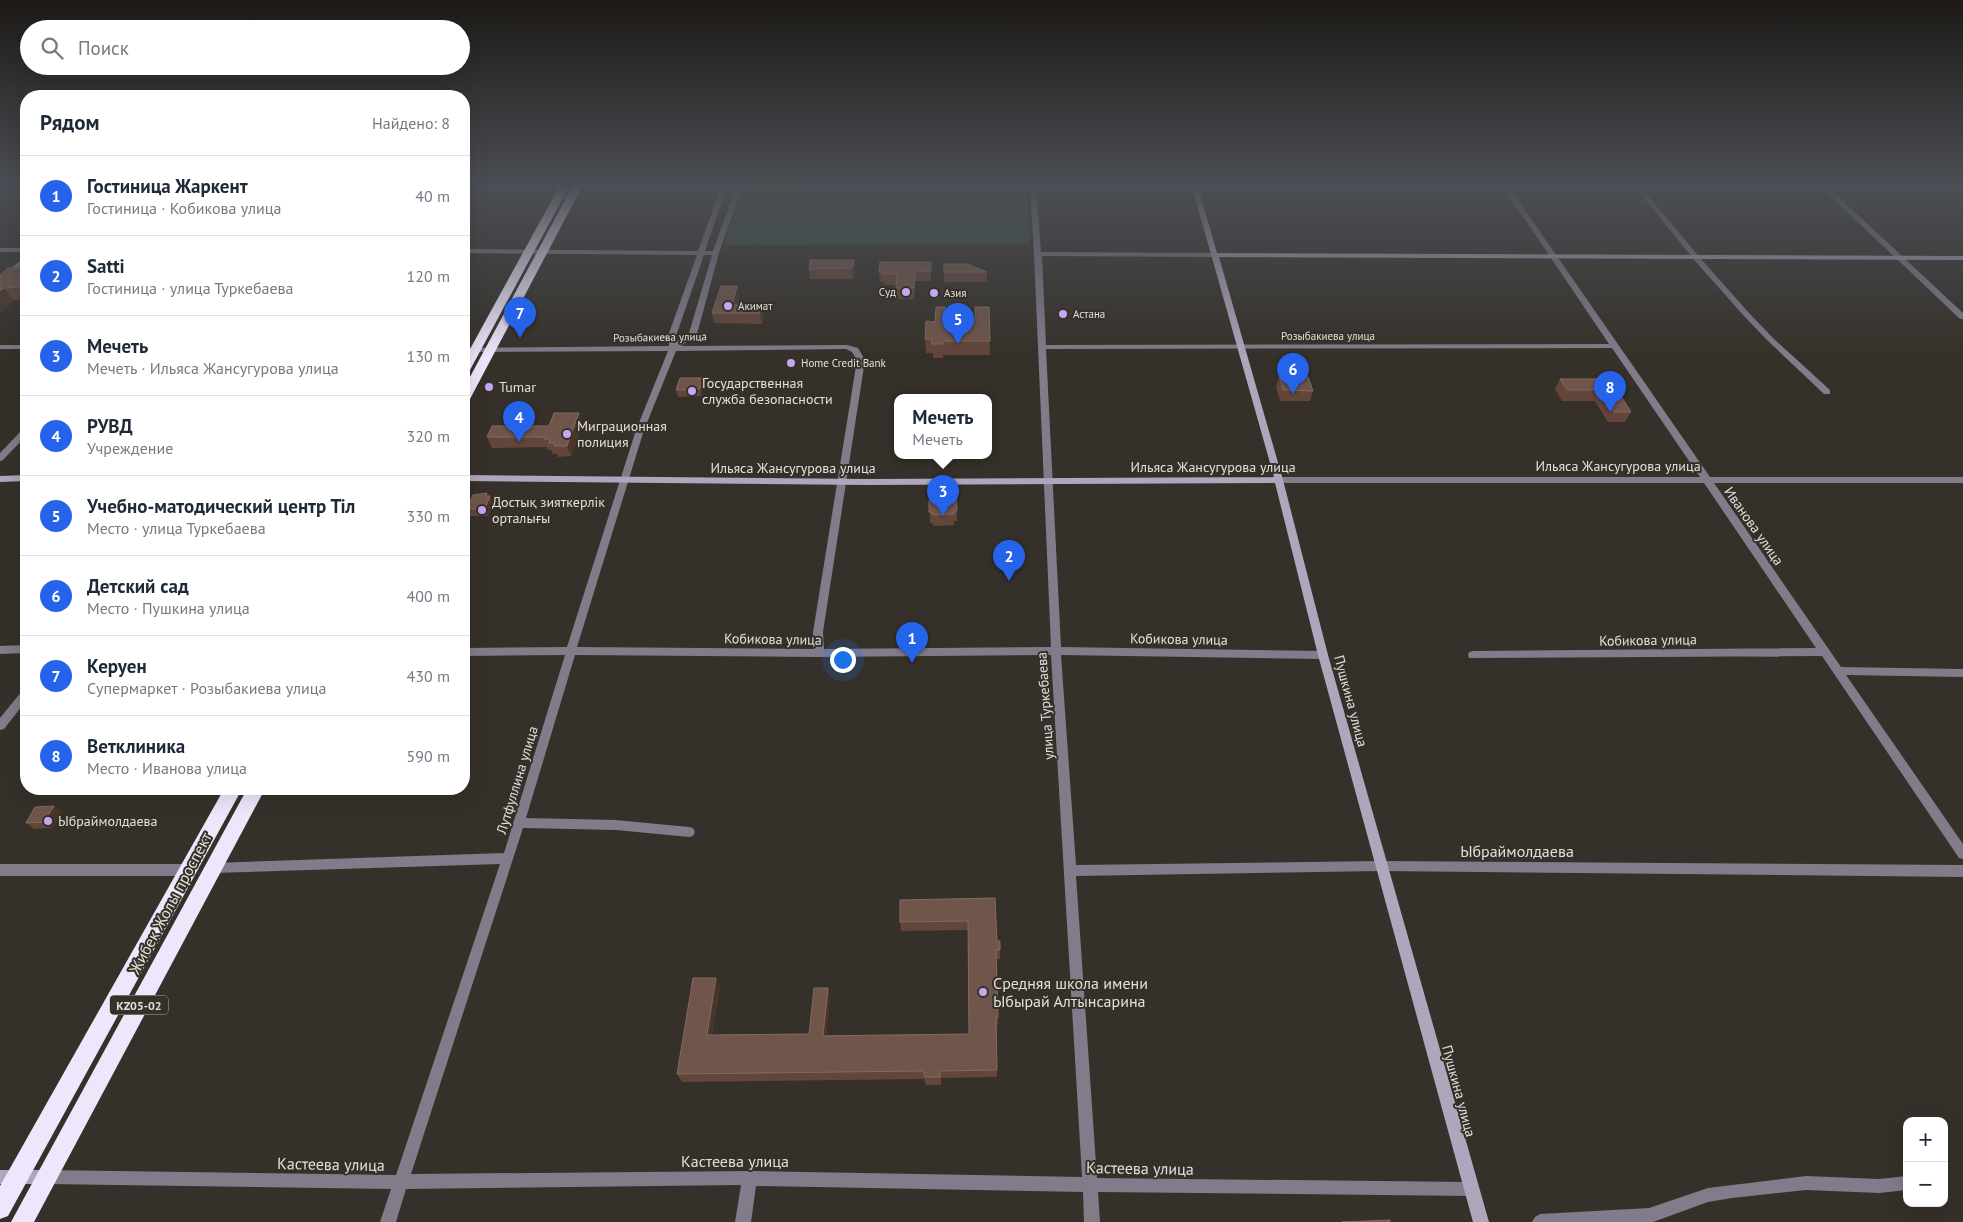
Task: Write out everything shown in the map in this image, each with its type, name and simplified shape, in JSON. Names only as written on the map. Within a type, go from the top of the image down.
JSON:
[{"type":"highway","points":[[470,348],[532,244]]},
{"type":"highway","points":[[470,388],[546,244]]},
{"type":"highway","name":"Жибек Жолы проспект","points":[[0,1208],[9,1177],[230,795]]},
{"type":"highway","name":"Жибек Жолы проспект","points":[[22,1222],[253,795]]},
{"type":"main road","name":"Пушкина улица","points":[[1213,244],[1278,480],[1323,655],[1480,1222]]},
{"type":"main road","points":[[1216,255],[1963,258]]},
{"type":"main road","points":[[0,479],[20,478]]},
{"type":"main road","name":"Ильяса Жансугурова улица","points":[[470,478],[843,482],[1278,480]]},
{"type":"main road","name":"Кастеева улица","points":[[9,1177],[46,1177]]},
{"type":"street","name":"Лутфуллина улица","points":[[388,1222],[508,858],[623,481],[640,430],[673,348],[672,336],[704,244]]},
{"type":"street","points":[[673,348],[693,334],[719,244]]},
{"type":"street","name":"улица Туркебаева","points":[[1037,244],[1056,651],[1092,1222]]},
{"type":"street","name":"Иванова улица","points":[[1545,244],[1963,854]]},
{"type":"street","points":[[1686,244],[1765,334],[1827,392]]},
{"type":"street","points":[[1886,244],[1963,317]]},
{"type":"street","points":[[0,250],[20,250]]},
{"type":"street","points":[[470,252],[716,253]]},
{"type":"street","points":[[1038,254],[1216,255]]},
{"type":"street","points":[[0,281],[20,263]]},
{"type":"street","name":"Розыбакиева улица","points":[[470,350],[847,346],[855,350],[861,360],[843,482]]},
{"type":"street","name":"Розыбакиева улица","points":[[1042,347],[1615,346]]},
{"type":"street","points":[[0,347],[20,347]]},
{"type":"street","points":[[0,458],[20,436]]},
{"type":"street","name":"Ильяса Жансугурова улица","points":[[1278,480],[1963,480]]},
{"type":"street","points":[[818,654],[818,632],[843,482]]},
{"type":"street","points":[[0,650],[20,650]]},
{"type":"street","name":"Кобикова улица","points":[[470,652],[572,651],[818,654],[1056,651],[1323,655]]},
{"type":"street","name":"Кобикова улица","points":[[1473,655],[1824,652]]},
{"type":"street","points":[[1838,672],[1963,672]]},
{"type":"street","points":[[0,726],[20,701]]},
{"type":"street","points":[[519,823],[616,825],[689,832]]},
{"type":"street","points":[[213,868],[508,858]]},
{"type":"street","name":"Ыбраймолдаева","points":[[1070,872],[1381,866],[1963,871]]},
{"type":"street","points":[[0,870],[188,870]]},
{"type":"street","name":"Кастеева улица","points":[[46,1177],[401,1182],[750,1178],[1090,1185],[1470,1189]]},
{"type":"street","points":[[743,1222],[750,1178]]},
{"type":"street","points":[[1540,1222],[1649,1216],[1708,1195],[1806,1183],[1879,1186],[1903,1183]]},
{"type":"green space","points":[[724,244],[1022,244],[724,245]]},
{"type":"building","points":[[810,260],[854,260],[852,268],[809,269]]},
{"type":"building","points":[[880,262],[931,262],[931,271],[915,271],[914,288],[896,288],[897,274],[883,274],[883,272],[879,272]]},
{"type":"building","points":[[944,264],[967,264],[987,272],[944,272]]},
{"type":"building","points":[[8,268],[20,268],[20,287],[4,288],[0,291],[0,275]]},
{"type":"building","points":[[721,286],[737,286],[732,305],[762,305],[760,313],[712,313]]},
{"type":"building","points":[[936,307],[945,307],[944,320],[975,320],[975,307],[989,307],[990,341],[943,341],[943,344],[932,344],[932,339],[925,339],[926,321],[935,322]]},
{"type":"building","points":[[1279,376],[1308,377],[1313,391],[1283,390]]},
{"type":"building","points":[[680,378],[703,378],[700,389],[676,390]]},
{"type":"building","points":[[1560,379],[1611,380],[1631,412],[1614,412],[1601,390],[1567,390]]},
{"type":"building","points":[[554,413],[579,413],[567,446],[554,446],[555,443],[549,443],[550,439],[544,439],[545,437],[487,437],[492,426],[549,426]]},
{"type":"building","points":[[487,493],[486,496],[490,496],[485,509],[470,509],[473,495]]},
{"type":"building","points":[[937,495],[956,497],[957,510],[954,511],[954,514],[933,515],[932,512],[929,512],[929,500],[937,499]]},
{"type":"building","points":[[54,806],[44,822],[26,823],[35,807]]},
{"type":"building","name":"Средняя школа имени Ыбырай Алтынсарина","points":[[995,898],[997,941],[1000,941],[1000,950],[996,950],[997,1070],[940,1071],[940,1077],[925,1077],[923,1071],[677,1074],[693,978],[716,978],[707,1035],[809,1034],[814,988],[828,988],[823,1036],[969,1034],[968,921],[900,922],[900,900]]},
{"type":"building","points":[[1390,1220],[1390,1222],[1342,1222]]},
{"type":"place","name":"Суд","points":[[906,292]]},
{"type":"place","name":"Азия","points":[[934,293]]},
{"type":"place","name":"Акимат","points":[[728,306]]},
{"type":"place","name":"Астана","points":[[1063,314]]},
{"type":"place","name":"Керуен","points":[[520,338]]},
{"type":"place","name":"Учебно-матодический центр Тіл","points":[[958,344]]},
{"type":"place","name":"Home Credit Bank","points":[[791,363]]},
{"type":"place","name":"Tumar","points":[[489,387]]},
{"type":"place","name":"Государственная служба безопасности","points":[[692,391]]},
{"type":"place","name":"Детский сад","points":[[1293,394]]},
{"type":"place","name":"Ветклиника","points":[[1610,412]]},
{"type":"place","name":"Миграционная полиция","points":[[567,434]]},
{"type":"place","name":"РУВД","points":[[519,442]]},
{"type":"place","name":"Достық зияткерлік орталығы","points":[[482,510]]},
{"type":"place","name":"Мечеть","points":[[943,516]]},
{"type":"place","name":"Satti","points":[[1009,581]]},
{"type":"place","name":"Гостиница Жаркент","points":[[912,663]]},
{"type":"place","name":"Ыбраймолдаева","points":[[48,821]]},
{"type":"place","name":"Средняя школа имени Ыбырай Алтынсарина","points":[[983,992]]}]
